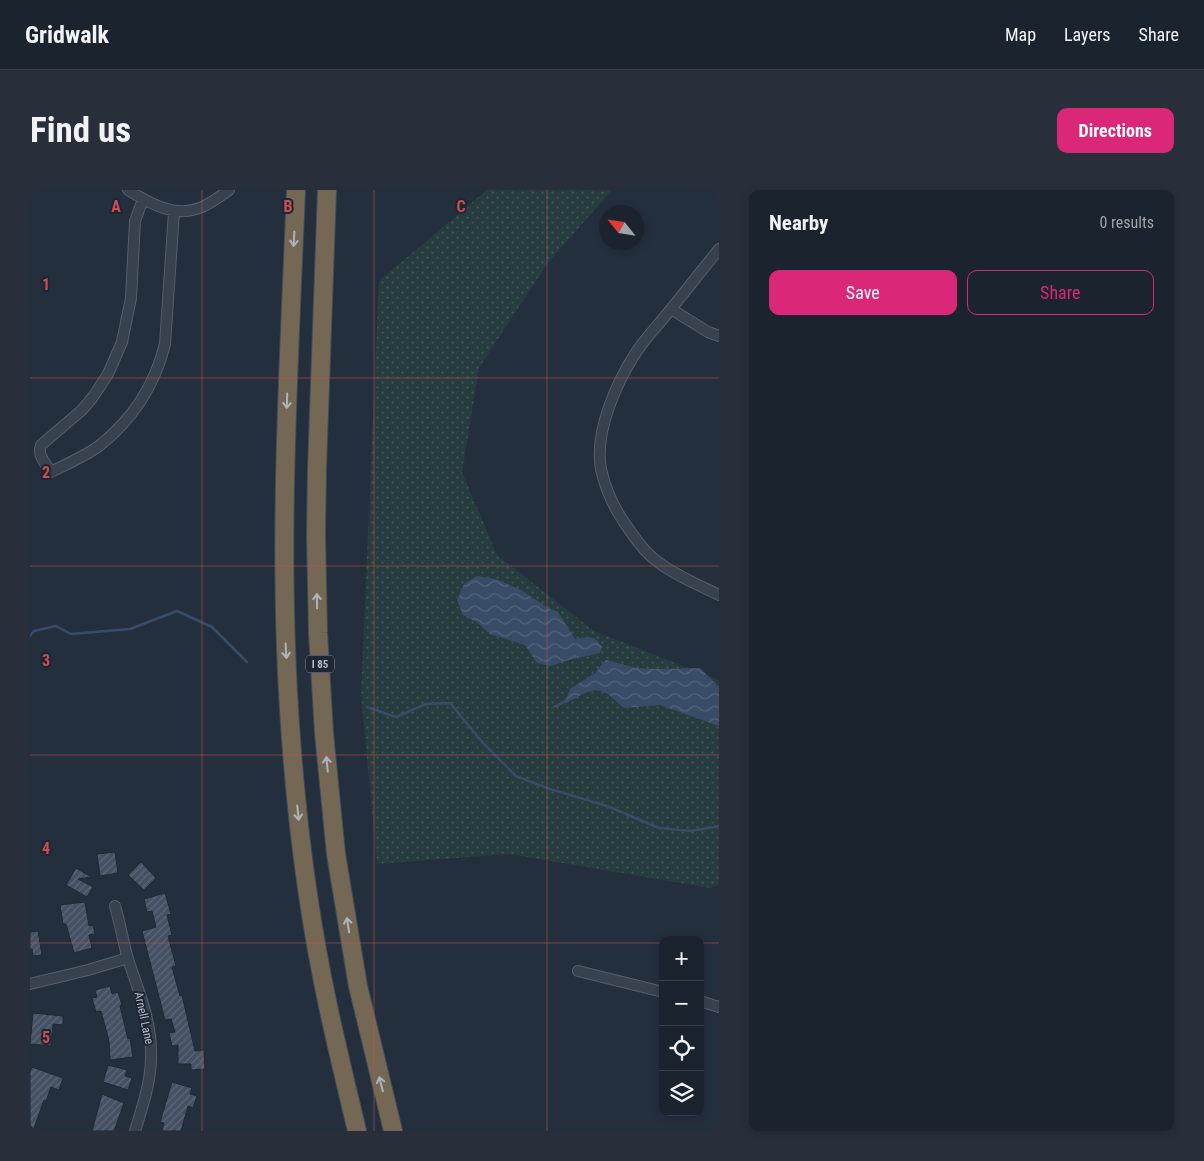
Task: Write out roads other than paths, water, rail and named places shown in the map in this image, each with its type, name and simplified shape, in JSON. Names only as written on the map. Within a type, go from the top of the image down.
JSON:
[{"type":"highway","points":[[296,190],[283,510],[285,629],[289,710],[301,835],[315,933],[328,1005],[357,1131]]},
{"type":"highway","name":"I 85","points":[[327,190],[316,468],[318,634],[324,732],[336,854],[358,986],[393,1131]]},
{"type":"street","points":[[128,190],[143,199],[174,212],[188,212],[205,206],[230,190]]},
{"type":"street","points":[[143,199],[135,221],[131,298],[122,342],[108,374],[93,397],[82,410],[41,445],[39,450],[41,456],[52,472],[98,446],[127,420],[148,390],[160,362],[165,344],[174,212]]},
{"type":"street","points":[[719,249],[638,350],[616,387],[608,407],[600,458],[607,490],[616,510],[642,547],[658,562],[676,574],[719,594]]},
{"type":"street","points":[[671,310],[708,332],[719,336]]},
{"type":"street","name":"Arnell Lane","points":[[115,906],[128,958],[143,1000],[150,1031],[150,1073],[135,1131]]},
{"type":"street","points":[[30,984],[128,958]]},
{"type":"street","points":[[578,971],[659,991]]},
{"type":"street","points":[[704,1002],[719,1007]]},
{"type":"water","points":[[477,576],[495,579],[521,590],[548,608],[558,612],[575,639],[593,638],[602,647],[600,653],[550,666],[537,663],[525,645],[490,634],[478,623],[463,615],[457,600],[464,584]]},
{"type":"water","points":[[606,660],[637,668],[700,668],[719,687],[719,726],[660,705],[624,708],[608,694],[596,690],[551,708],[566,699],[570,689],[595,673]]},
{"type":"waterway","points":[[30,636],[34,631],[56,626],[71,634],[130,629],[177,611],[212,627],[247,662]]},
{"type":"waterway","points":[[367,707],[396,717],[426,704],[450,703],[484,744],[516,776],[547,788],[607,806],[659,828],[691,831],[719,826]]}]
